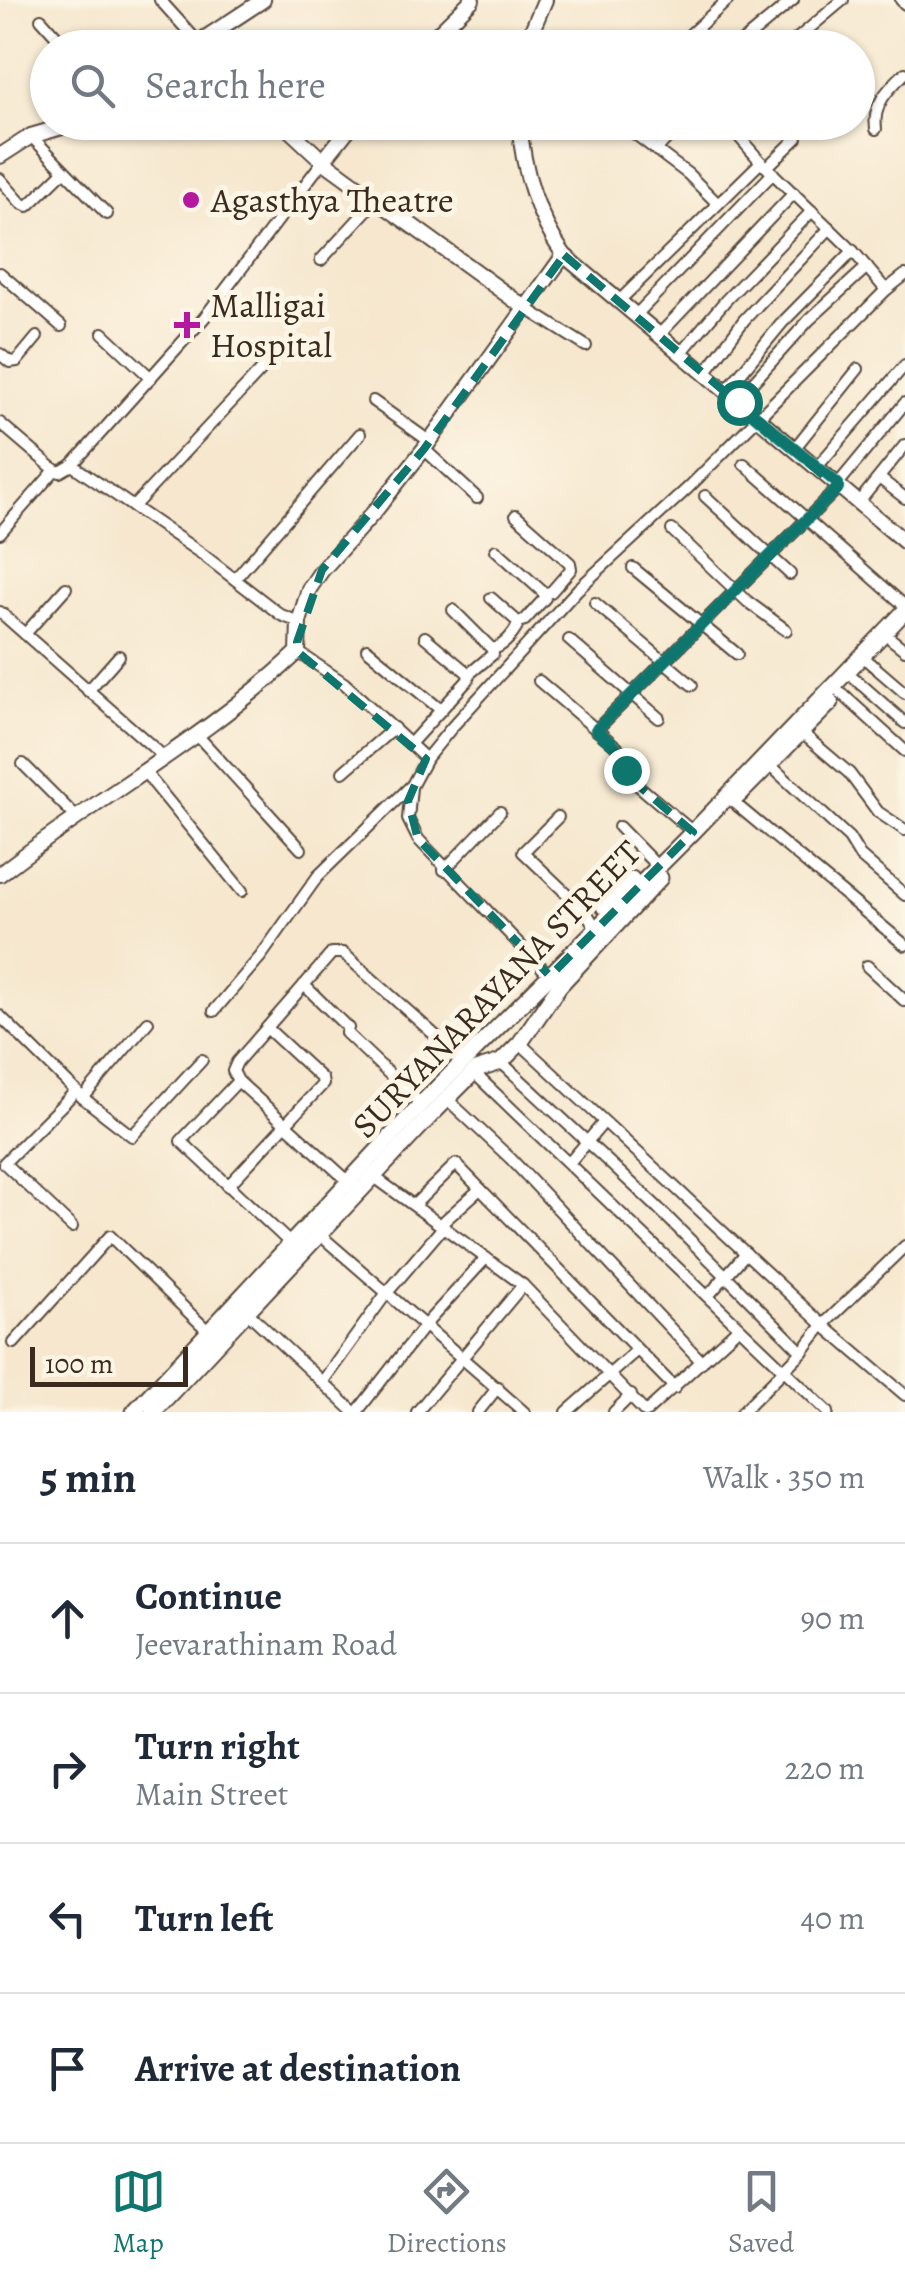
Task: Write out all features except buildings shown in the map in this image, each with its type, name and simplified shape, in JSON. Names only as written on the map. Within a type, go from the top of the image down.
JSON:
[{"type":"main road","points":[[220,30],[263,0]]},
{"type":"main road","points":[[445,30],[472,0]]},
{"type":"main road","points":[[533,28],[545,0]]},
{"type":"main road","points":[[0,156],[30,137]]},
{"type":"main road","points":[[300,140],[323,161],[524,306]]},
{"type":"main road","points":[[323,161],[340,140]]},
{"type":"main road","points":[[521,140],[526,176],[551,236],[564,255],[905,542]]},
{"type":"main road","points":[[2,869],[197,736],[298,652],[299,622],[310,589],[322,570],[375,511],[426,445],[564,255]]},
{"type":"main road","name":"SURYANARAYANA STREET","points":[[156,1407],[208,1331],[242,1307],[319,1234],[446,1099],[469,1067],[501,1062],[520,1043],[555,981],[596,928],[905,609]]},
{"type":"main road","name":"SURYANARAYANA STREET","points":[[134,1412],[156,1407],[242,1307],[290,1242],[421,1104],[469,1067],[905,626]]},
{"type":"street","points":[[160,0],[184,30]]},
{"type":"street","points":[[694,30],[728,0]]},
{"type":"street","points":[[757,30],[793,0]]},
{"type":"street","points":[[807,30],[843,0]]},
{"type":"street","points":[[41,18],[51,30]]},
{"type":"street","points":[[875,115],[880,101],[905,73]]},
{"type":"street","points":[[875,124],[876,129]]},
{"type":"street","points":[[35,140],[107,214]]},
{"type":"street","points":[[643,140],[688,174],[717,203]]},
{"type":"street","points":[[656,150],[665,140]]},
{"type":"street","points":[[742,140],[853,251],[886,290]]},
{"type":"street","points":[[635,316],[795,140]]},
{"type":"street","points":[[0,422],[54,470],[60,472],[72,465],[204,318],[323,161]]},
{"type":"street","points":[[618,302],[717,203],[767,167]]},
{"type":"street","points":[[0,179],[21,204],[28,206],[64,171]]},
{"type":"street","points":[[659,336],[794,193]]},
{"type":"street","points":[[321,260],[376,200]]},
{"type":"street","points":[[681,353],[725,300],[812,211]]},
{"type":"street","points":[[705,373],[744,320],[830,228]]},
{"type":"street","points":[[732,395],[782,323],[853,251]]},
{"type":"street","points":[[732,395],[867,266]]},
{"type":"street","points":[[0,273],[61,326]]},
{"type":"street","points":[[214,1010],[261,956],[318,876],[412,785],[426,759],[578,590],[905,275]]},
{"type":"street","points":[[524,306],[586,346]]},
{"type":"street","points":[[102,334],[151,378]]},
{"type":"street","points":[[0,354],[10,362],[17,361],[37,337]]},
{"type":"street","points":[[133,507],[269,362]]},
{"type":"street","points":[[817,467],[905,364]]},
{"type":"street","points":[[794,449],[858,369]]},
{"type":"street","points":[[373,401],[426,445],[477,498]]},
{"type":"street","points":[[596,730],[810,518],[905,403]]},
{"type":"street","points":[[235,579],[360,434]]},
{"type":"street","points":[[859,502],[900,460],[905,444]]},
{"type":"street","points":[[744,464],[810,518],[905,609]]},
{"type":"street","points":[[72,465],[235,579],[281,616],[299,622]]},
{"type":"street","points":[[0,533],[54,470]]},
{"type":"street","points":[[880,478],[905,498]]},
{"type":"street","points":[[704,496],[790,574]]},
{"type":"street","points":[[516,514],[572,566],[550,592],[544,593]]},
{"type":"street","points":[[672,530],[748,602],[786,630]]},
{"type":"street","points":[[496,550],[544,593],[545,598],[518,622]]},
{"type":"street","points":[[634,568],[738,654]]},
{"type":"street","points":[[26,634],[66,588]]},
{"type":"street","points":[[491,598],[518,622]]},
{"type":"street","points":[[594,604],[692,685]]},
{"type":"street","points":[[410,744],[468,680],[469,674],[493,654],[453,610]]},
{"type":"street","points":[[0,612],[163,756]]},
{"type":"street","points":[[492,650],[498,648],[518,622]]},
{"type":"street","points":[[425,637],[469,674]]},
{"type":"street","points":[[892,638],[905,650]]},
{"type":"street","points":[[568,640],[659,718]]},
{"type":"street","points":[[367,649],[441,710]]},
{"type":"street","points":[[298,652],[344,683],[426,759]]},
{"type":"street","points":[[88,691],[120,656]]},
{"type":"street","points":[[869,662],[905,694]]},
{"type":"street","points":[[854,678],[905,723]]},
{"type":"street","points":[[539,681],[628,758],[627,776],[693,832]]},
{"type":"street","points":[[840,692],[905,751]]},
{"type":"street","points":[[344,772],[394,728]]},
{"type":"street","points":[[802,733],[849,773],[878,812],[905,830]]},
{"type":"street","points":[[197,736],[302,849]]},
{"type":"street","points":[[22,764],[76,818]]},
{"type":"street","points":[[770,765],[848,838],[860,856],[905,895]]},
{"type":"street","points":[[143,770],[242,890]]},
{"type":"street","points":[[412,785],[408,819],[418,839],[555,981]]},
{"type":"street","points":[[733,802],[905,944]]},
{"type":"street","points":[[444,870],[500,812]]},
{"type":"street","points":[[558,818],[524,852],[586,912],[596,928]]},
{"type":"street","points":[[618,827],[658,867]]},
{"type":"street","points":[[602,908],[633,877],[639,885]]},
{"type":"street","points":[[349,1182],[238,1082],[234,1066],[332,953],[343,953],[469,1067],[828,1412]]},
{"type":"street","points":[[868,966],[905,1000]]},
{"type":"street","points":[[304,985],[348,1028],[346,1033],[421,1104]]},
{"type":"street","points":[[0,1016],[79,1094],[132,1136],[202,1060]]},
{"type":"street","points":[[72,1227],[2,1165],[79,1094],[148,1022]]},
{"type":"street","points":[[228,1186],[323,1084],[267,1028]]},
{"type":"street","points":[[520,1043],[823,1325],[905,1396]]},
{"type":"street","points":[[501,1062],[658,1208],[802,1352]]},
{"type":"street","points":[[238,1082],[181,1141],[290,1242]]},
{"type":"street","points":[[446,1099],[512,1159],[702,1362]]},
{"type":"street","points":[[569,1163],[604,1122]]},
{"type":"street","points":[[414,1205],[456,1164],[675,1388]]},
{"type":"street","points":[[373,1176],[523,1286],[646,1412],[738,1328]]},
{"type":"street","points":[[658,1208],[676,1188]]},
{"type":"street","points":[[323,1380],[442,1225],[480,1189]]},
{"type":"street","points":[[319,1234],[524,1412]]},
{"type":"street","points":[[14,1343],[110,1236],[208,1331]]},
{"type":"street","points":[[746,1411],[823,1325],[905,1246]]},
{"type":"street","points":[[708,1296],[746,1253]]},
{"type":"street","points":[[242,1307],[355,1412],[424,1326],[486,1258]]},
{"type":"street","points":[[418,1412],[523,1286]]},
{"type":"street","points":[[567,1412],[637,1350]]},
{"type":"street","points":[[478,1412],[498,1387]]},
{"type":"street","points":[[614,1412],[630,1395]]},
{"type":"highlighted area","points":[[564,255],[838,488],[596,730],[628,758],[625,774],[693,832],[550,976],[418,839],[408,801],[426,759],[298,652],[297,642],[322,570],[424,449]]},
{"type":"place","name":"Agasthya Theatre","points":[[191,200]]},
{"type":"place","name":"Malligai Hospital","points":[[187,325]]},
{"type":"route","points":[[626,770],[628,758],[596,730],[838,488],[838,484],[739,402]]}]
